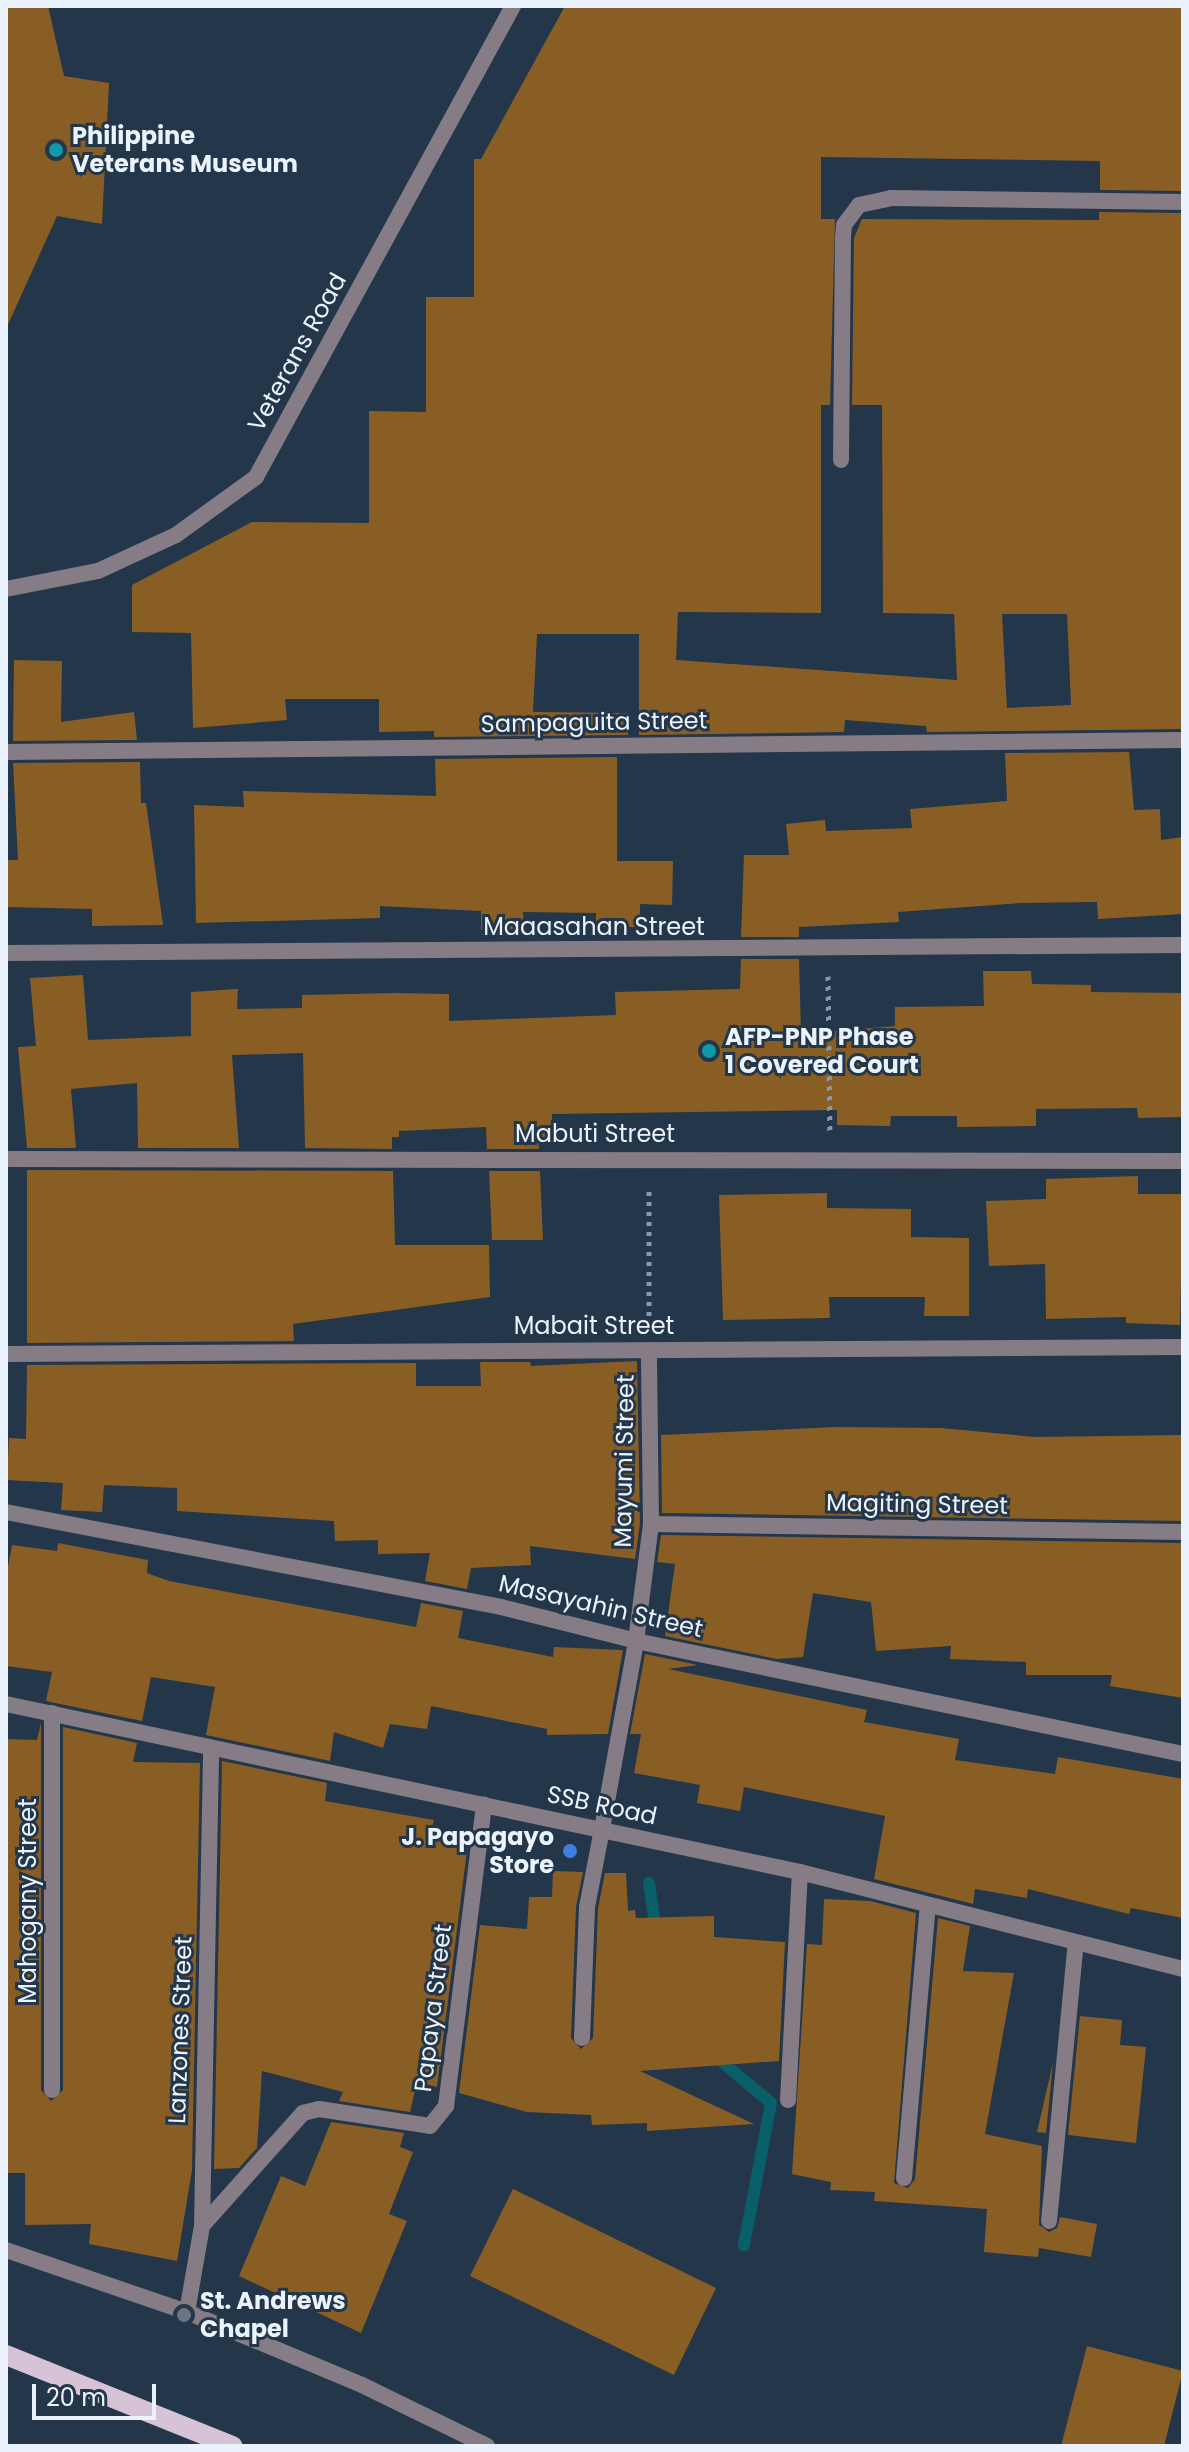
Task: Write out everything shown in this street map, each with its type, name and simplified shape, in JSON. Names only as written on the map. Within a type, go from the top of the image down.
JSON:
[{"type":"main road","points":[[6,2355],[232,2446]]},
{"type":"street","name":"Veterans Road","points":[[6,589],[98,571],[176,535],[256,477],[513,6]]},
{"type":"street","points":[[841,460],[843,238],[844,225],[859,205],[891,198],[1183,202]]},
{"type":"street","name":"Sampaguita Street","points":[[6,752],[1183,740]]},
{"type":"street","name":"Maaasahan Street","points":[[6,953],[828,951],[1183,945]]},
{"type":"street","name":"Mabuti Street","points":[[6,1159],[1183,1161]]},
{"type":"street","name":"Mabait Street","points":[[6,1354],[1183,1347]]},
{"type":"street","name":"Mayumi Street","points":[[582,2038],[587,1907],[636,1641],[651,1524],[649,1350]]},
{"type":"street","name":"Masayahin Street","points":[[6,1512],[501,1607],[636,1641],[1183,1754]]},
{"type":"street","name":"Magiting Street","points":[[651,1524],[1183,1532]]},
{"type":"street","name":"SSB Road","points":[[6,1704],[800,1872],[1183,1969]]},
{"type":"street","name":"Mahogany Street","points":[[52,1713],[52,2090]]},
{"type":"street","name":"Lanzones Street","points":[[187,2312],[202,2226],[211,1748]]},
{"type":"street","name":"Papaya Street","points":[[202,2226],[303,2113],[319,2109],[430,2126],[446,2106],[484,1804]]},
{"type":"street","points":[[788,2100],[800,1872]]},
{"type":"street","points":[[904,2178],[928,1906]]},
{"type":"street","points":[[1049,2221],[1076,1943]]},
{"type":"street","points":[[6,2250],[187,2312],[487,2446]]},
{"type":"path","points":[[828,951],[831,1159]]},
{"type":"path","points":[[649,1158],[649,1350]]},
{"type":"building","name":"Philippine Veterans Museum","points":[[6,6],[48,6],[64,76],[109,83],[102,224],[57,216],[6,329]]},
{"type":"building","points":[[565,6],[1183,6],[1183,191],[1100,190],[1100,161],[821,157],[821,219],[835,219],[830,405],[821,405],[821,613],[678,612],[676,660],[957,680],[954,614],[883,613],[882,405],[852,405],[854,238],[862,219],[1099,220],[1099,212],[1183,213],[1183,729],[927,732],[926,726],[845,720],[844,732],[639,735],[639,634],[537,634],[533,712],[628,713],[628,735],[434,737],[434,731],[379,732],[379,699],[285,699],[287,720],[193,728],[191,633],[132,632],[132,585],[252,522],[369,523],[369,411],[426,412],[426,297],[474,297],[474,159],[481,159]],"holes":[[[1002,614],[1067,614],[1071,705],[1007,708]]]},
{"type":"building","points":[[14,660],[62,661],[61,722],[134,712],[137,740],[13,741]]},
{"type":"building","points":[[1129,752],[1134,810],[1160,809],[1161,840],[1183,837],[1183,914],[1098,919],[1097,902],[1020,903],[898,912],[899,922],[799,927],[799,937],[741,937],[744,855],[789,855],[786,824],[825,820],[826,831],[912,828],[910,809],[1007,801],[1005,753]]},
{"type":"building","points":[[617,757],[617,861],[673,861],[672,905],[640,904],[640,927],[596,927],[596,913],[523,912],[524,929],[481,930],[481,911],[380,906],[380,918],[196,923],[194,805],[244,807],[243,791],[436,796],[435,759]]},
{"type":"building","points":[[140,762],[141,803],[146,803],[163,925],[92,926],[92,909],[6,907],[6,860],[18,860],[13,763]]},
{"type":"building","points":[[741,959],[799,959],[801,1034],[895,1026],[895,1007],[984,1006],[983,971],[1031,971],[1032,984],[1091,985],[1091,992],[1183,993],[1183,1117],[1138,1118],[1137,1108],[1036,1109],[1036,1126],[957,1127],[957,1116],[891,1116],[890,1126],[837,1125],[837,1110],[552,1114],[552,1139],[538,1139],[539,1149],[487,1149],[486,1127],[399,1131],[399,1137],[392,1137],[392,1149],[305,1148],[303,1053],[232,1055],[239,1148],[138,1148],[137,1083],[71,1089],[76,1148],[27,1148],[18,1047],[36,1046],[30,978],[83,975],[88,1040],[191,1036],[191,992],[238,989],[237,1009],[302,1008],[302,995],[395,993],[449,994],[449,1021],[616,1015],[615,992],[740,989]]},
{"type":"building","points":[[27,1170],[393,1171],[395,1245],[489,1245],[490,1297],[293,1324],[294,1341],[27,1343]]},
{"type":"building","points":[[489,1171],[540,1171],[543,1240],[492,1240]]},
{"type":"building","points":[[1138,1176],[1138,1194],[1183,1194],[1180,1325],[1126,1323],[1126,1317],[1046,1319],[1045,1264],[989,1266],[986,1201],[1046,1199],[1046,1179]]},
{"type":"building","points":[[827,1193],[827,1208],[911,1209],[911,1237],[969,1238],[969,1316],[924,1316],[925,1297],[829,1297],[830,1318],[723,1320],[719,1195]]},
{"type":"building","points":[[637,1361],[640,1523],[635,1559],[530,1546],[531,1565],[471,1568],[467,1589],[425,1581],[430,1553],[378,1554],[378,1540],[335,1541],[334,1521],[177,1511],[177,1488],[104,1485],[102,1512],[61,1510],[63,1483],[7,1480],[9,1438],[26,1439],[27,1365],[416,1363],[416,1386],[481,1386],[480,1362],[530,1362],[531,1366]]},
{"type":"building","points":[[836,1427],[941,1428],[1035,1437],[1183,1435],[1183,1521],[662,1513],[661,1435]]},
{"type":"building","points":[[661,1535],[1183,1543],[1183,1698],[1110,1686],[1112,1675],[1026,1675],[1026,1662],[950,1659],[951,1646],[876,1651],[871,1602],[813,1593],[803,1657],[777,1659],[665,1636],[675,1564],[657,1562]]},
{"type":"building","points":[[58,1543],[148,1560],[147,1573],[169,1581],[416,1627],[421,1603],[463,1611],[458,1638],[553,1657],[554,1647],[623,1650],[608,1734],[547,1735],[547,1729],[431,1706],[427,1729],[390,1724],[383,1748],[334,1732],[330,1761],[206,1735],[215,1687],[151,1677],[142,1721],[46,1701],[52,1672],[6,1666],[6,1578],[12,1545],[57,1551]]},
{"type":"building","points":[[645,1654],[698,1665],[668,1669],[867,1710],[864,1722],[959,1739],[955,1760],[1055,1774],[1058,1757],[1183,1779],[1183,1918],[1131,1908],[1129,1914],[1028,1889],[1027,1898],[975,1889],[973,1904],[874,1879],[885,1816],[744,1787],[740,1811],[697,1803],[700,1785],[634,1773],[641,1734],[630,1734]]},
{"type":"building","points":[[41,1723],[41,2090],[51,2101],[63,2090],[63,1727],[137,1743],[133,1762],[200,1763],[192,2170],[177,2261],[89,2244],[91,2224],[25,2225],[25,2173],[6,2173],[6,1739],[37,1740]]},
{"type":"building","points":[[222,1761],[327,1783],[325,1801],[434,1820],[432,1827],[469,1835],[437,2087],[417,2082],[410,2112],[339,2101],[343,2092],[262,2071],[257,2148],[239,2168],[214,2169]]},
{"type":"building","points":[[553,1871],[583,1872],[576,1907],[571,2038],[581,2049],[593,2038],[598,1908],[605,1873],[626,1873],[628,1911],[635,1910],[636,1918],[714,1916],[714,1937],[785,1942],[779,2061],[640,2071],[754,2124],[647,2131],[647,2123],[592,2125],[591,2115],[527,2112],[459,2093],[480,1925],[527,1929],[529,1897],[552,1897]]},
{"type":"building","points":[[824,1899],[870,1901],[916,1913],[894,2183],[908,2188],[915,2179],[938,1918],[970,1926],[963,1971],[1014,1973],[985,2134],[1042,2146],[1039,2225],[1049,2232],[1057,2228],[1060,2217],[1097,2224],[1091,2257],[1039,2248],[1038,2257],[984,2252],[987,2209],[874,2201],[875,2192],[830,2190],[831,2182],[792,2174],[807,1944],[822,1945]]},
{"type":"building","points":[[1080,2016],[1122,2020],[1120,2045],[1146,2047],[1136,2143],[1068,2135]]},
{"type":"building","points":[[1053,2063],[1046,2133],[1037,2132]]},
{"type":"building","points":[[331,2122],[404,2133],[400,2147],[413,2152],[389,2214],[407,2221],[361,2333],[239,2276],[281,2176],[305,2186]]},
{"type":"building","points":[[513,2189],[716,2288],[674,2375],[470,2276]]},
{"type":"building","points":[[1087,2346],[1183,2371],[1164,2446],[1061,2446]]},
{"type":"waterway","points":[[649,1883],[656,1931]]},
{"type":"waterway","points":[[715,2056],[771,2103],[744,2245]]},
{"type":"place","name":"Philippine Veterans Museum","points":[[56,150]]},
{"type":"place","name":"AFP-PNP Phase 1 Covered Court","points":[[709,1051]]},
{"type":"place","name":"J. Papagayo Store","points":[[570,1851]]},
{"type":"place","name":"St. Andrews Chapel","points":[[184,2315]]}]
